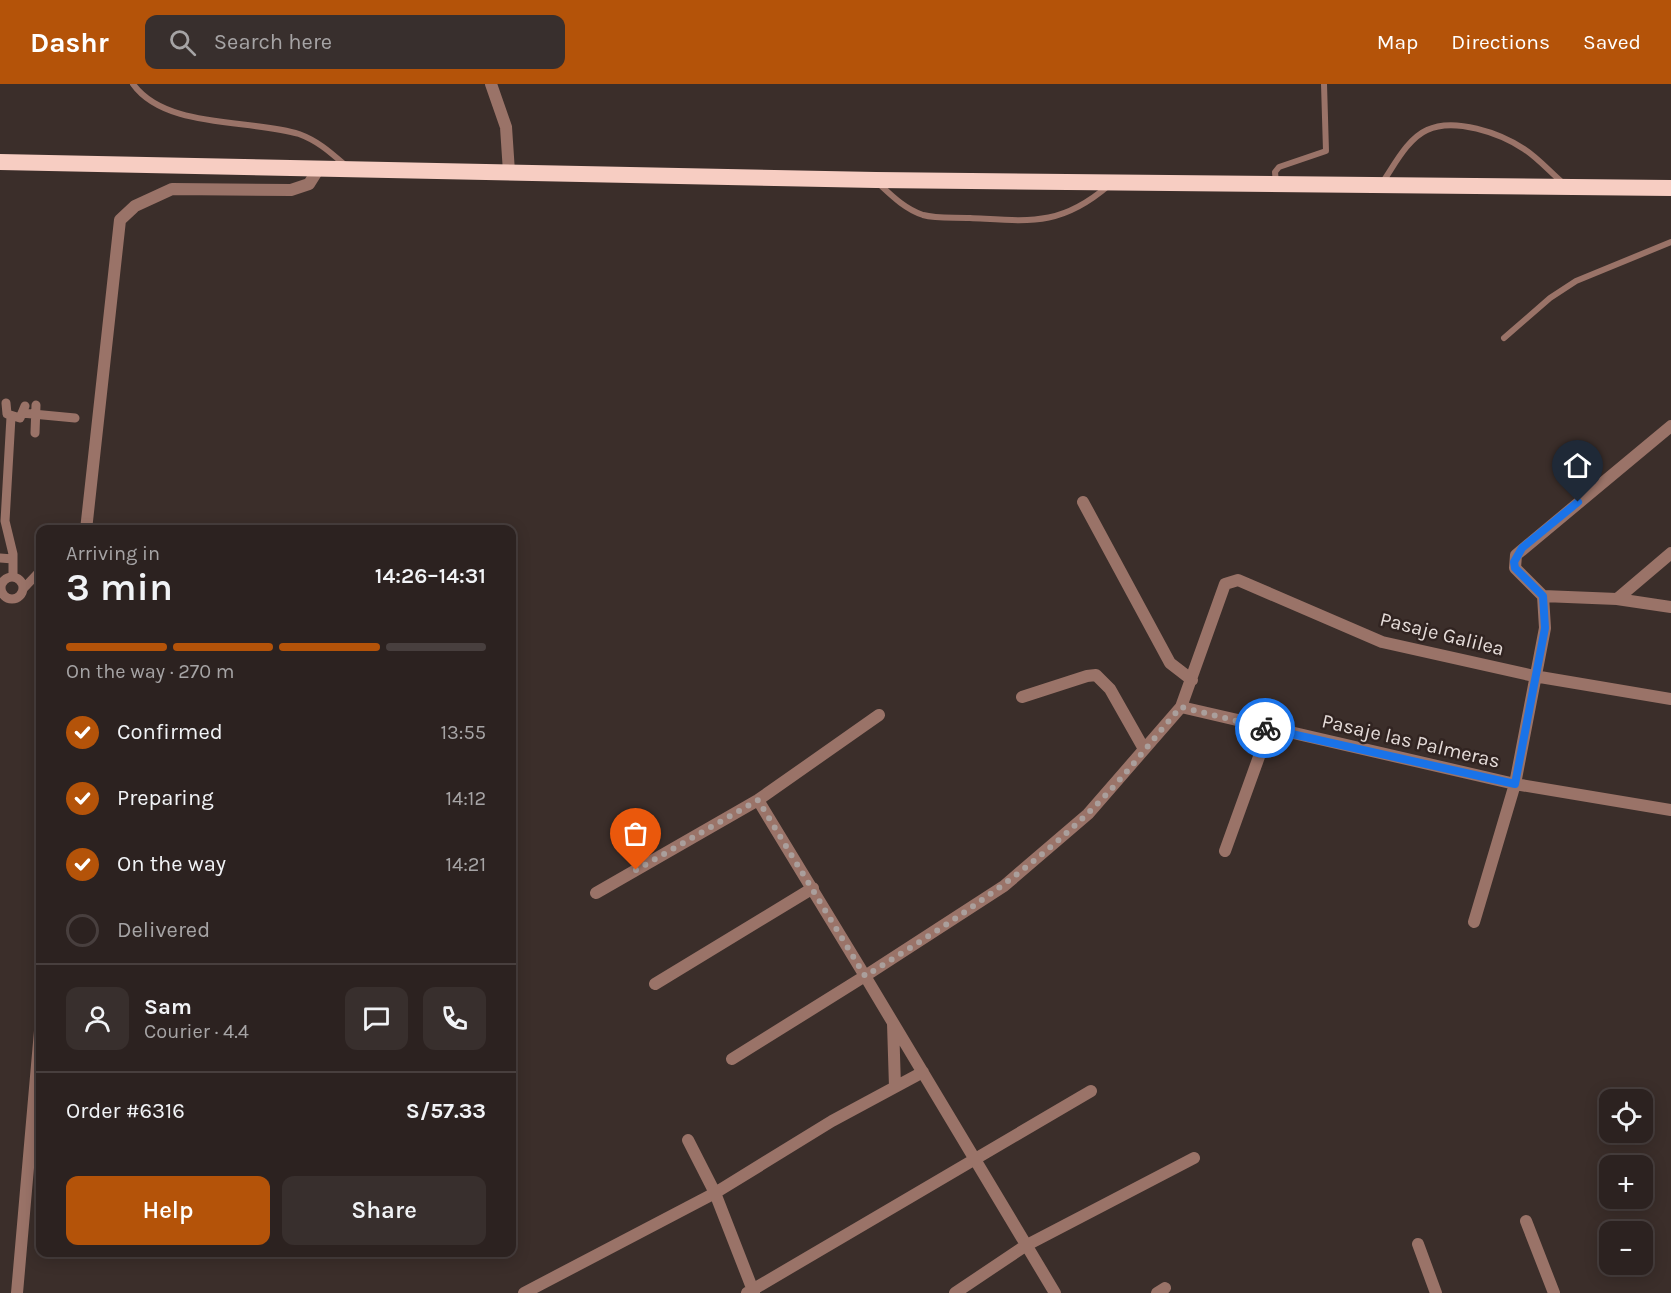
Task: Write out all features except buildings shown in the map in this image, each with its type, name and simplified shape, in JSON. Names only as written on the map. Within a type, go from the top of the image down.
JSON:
[{"type":"highway","points":[[0,162],[876,180],[1671,188]]},
{"type":"street","points":[[491,84],[506,127],[509,172]]},
{"type":"street","points":[[87,525],[120,220],[150,197],[172,189],[291,190],[309,184],[319,168]]},
{"type":"street","points":[[6,403],[7,414],[11,417],[20,418],[23,409],[75,418]]},
{"type":"street","points":[[35,433],[36,410]]},
{"type":"street","points":[[11,417],[5,521],[13,559],[13,577]]},
{"type":"street","points":[[1474,922],[1515,784],[1534,675],[1545,628],[1543,596],[1515,568],[1516,555],[1671,426]]},
{"type":"street","points":[[732,1059],[1004,886],[1088,814],[1181,707],[1192,680],[1170,663],[1083,502]]},
{"type":"street","points":[[1617,599],[1671,553]]},
{"type":"street","points":[[0,558],[13,559]]},
{"type":"street","points":[[23,589],[21,580],[13,577],[5,579],[1,587],[3,595],[11,599],[19,596],[36,575]]},
{"type":"street","name":"Pasaje Galilea","points":[[1192,680],[1225,584],[1238,580],[1382,642],[1534,675],[1671,699]]},
{"type":"street","points":[[1543,596],[1617,599],[1671,606]]},
{"type":"street","points":[[1022,697],[1087,675],[1096,675],[1110,689],[1144,749]]},
{"type":"street","name":"Pasaje las Palmeras","points":[[1181,707],[1515,784],[1671,810]]},
{"type":"street","points":[[596,893],[758,800],[879,715]]},
{"type":"street","points":[[1225,851],[1269,729]]},
{"type":"street","points":[[758,800],[1055,1293]]},
{"type":"street","points":[[656,984],[813,888]]},
{"type":"street","points":[[893,1022],[895,1087]]},
{"type":"street","points":[[524,1293],[715,1193],[832,1121],[923,1072]]},
{"type":"street","points":[[17,1293],[36,1077]]},
{"type":"street","points":[[688,1140],[715,1193],[751,1292],[974,1158],[1091,1091]]},
{"type":"street","points":[[956,1293],[1025,1246],[1194,1158]]},
{"type":"street","points":[[1526,1221],[1554,1293]]},
{"type":"street","points":[[1418,1244],[1436,1293]]},
{"type":"lane","points":[[133,84],[152,101],[188,116],[299,134],[319,143],[350,169]]},
{"type":"lane","points":[[1276,184],[1275,172],[1279,167],[1326,151],[1324,84]]},
{"type":"lane","points":[[1380,185],[1412,142],[1426,130],[1446,125],[1468,126],[1518,146],[1568,187]]},
{"type":"lane","points":[[876,180],[897,201],[924,216],[1025,221],[1045,220],[1070,213],[1112,183]]},
{"type":"lane","points":[[1504,338],[1550,298],[1576,282],[1636,254],[1671,242]]},
{"type":"way so far","points":[[636,870],[758,800],[865,976],[1004,886],[1088,814],[1181,707],[1265,728]]},
{"type":"route","points":[[1265,728],[1515,784],[1534,675],[1545,628],[1543,596],[1515,568],[1514,562],[1522,548],[1578,502]]}]
